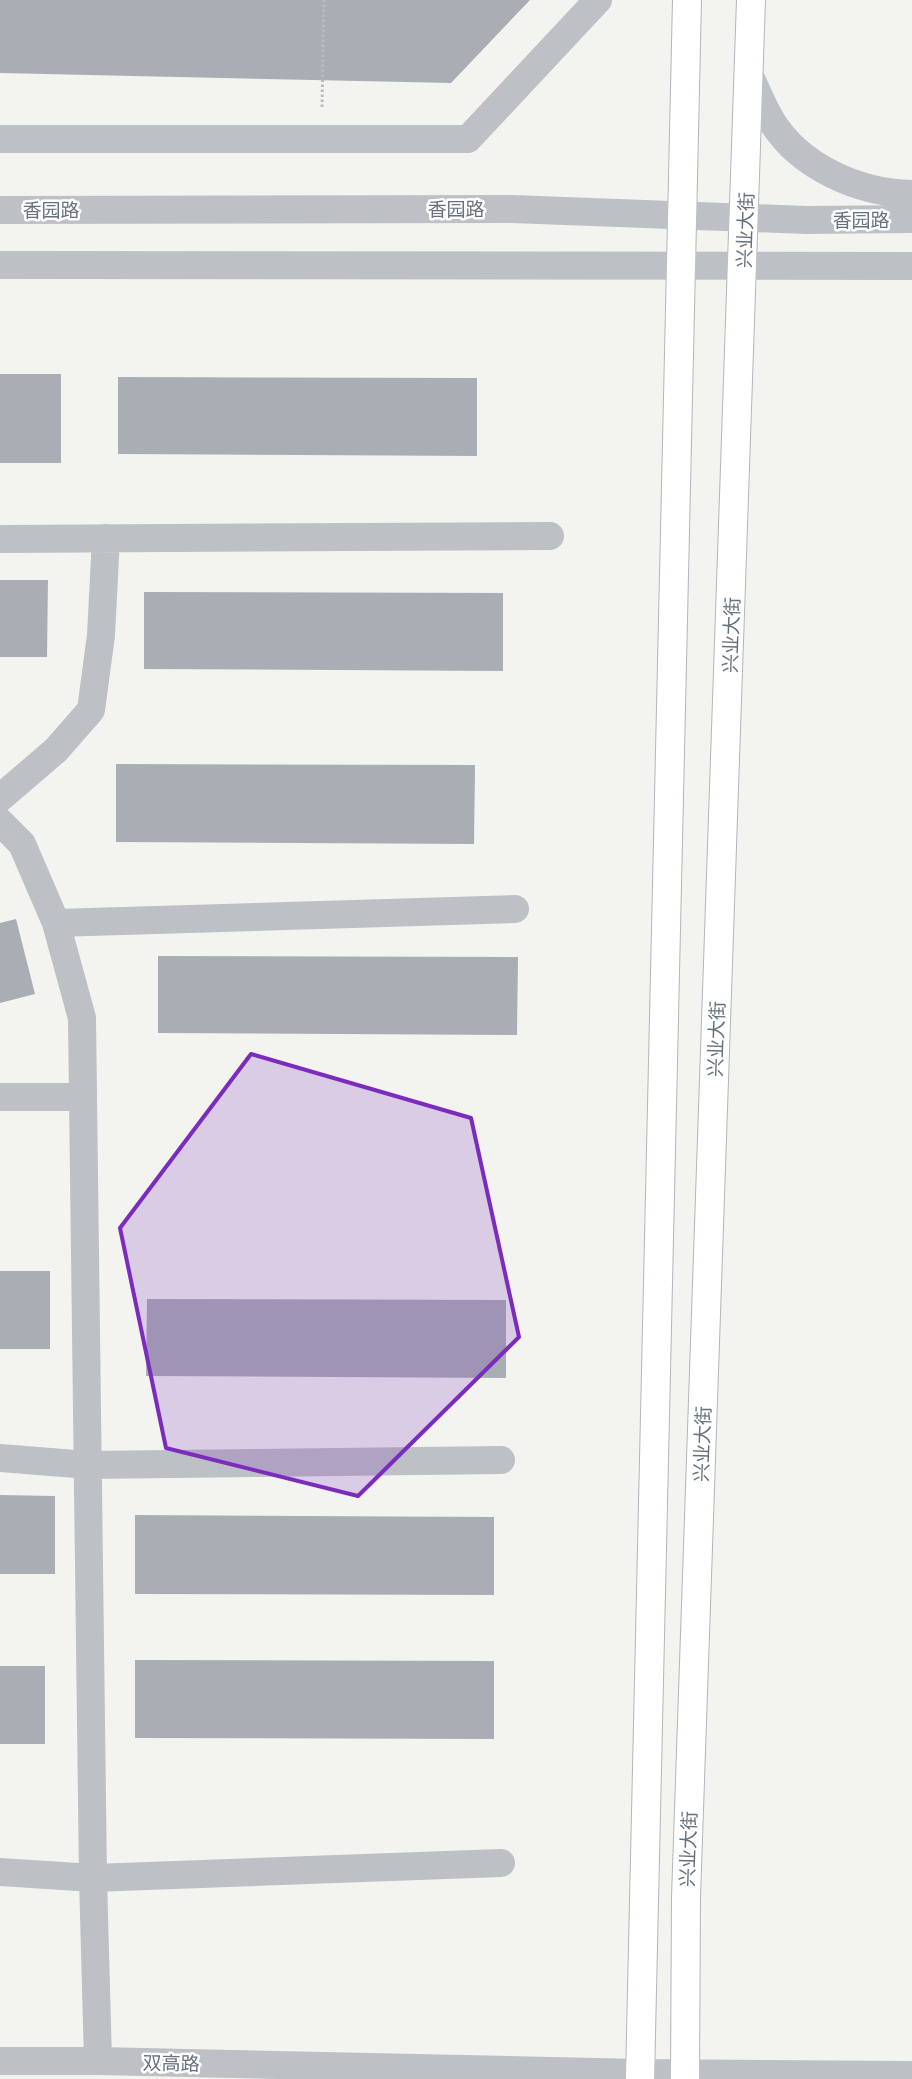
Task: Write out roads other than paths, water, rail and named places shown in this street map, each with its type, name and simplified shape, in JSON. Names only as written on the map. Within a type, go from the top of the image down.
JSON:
[{"type":"main road","points":[[640,2076],[687,0]]},
{"type":"main road","name":"兴业大街","points":[[685,2077],[686,1887],[744,266],[751,0]]},
{"type":"street","points":[[0,139],[468,139],[598,0]]},
{"type":"street","points":[[749,74],[771,120],[792,146],[824,172],[889,194],[912,194]]},
{"type":"street","name":"香园路","points":[[0,210],[512,209],[806,220],[912,219]]},
{"type":"street","points":[[0,265],[912,266]]},
{"type":"street","points":[[0,539],[550,536]]},
{"type":"street","points":[[0,798],[56,750],[91,710],[101,635],[106,538]]},
{"type":"street","points":[[0,822],[22,844],[56,923],[82,1018],[93,1878],[98,2061]]},
{"type":"street","points":[[56,923],[515,909]]},
{"type":"street","points":[[0,1097],[82,1097]]},
{"type":"street","points":[[0,1458],[88,1465],[500,1460]]},
{"type":"street","points":[[0,1872],[93,1878],[500,1863]]},
{"type":"street","name":"双高路","points":[[0,2062],[98,2061],[685,2077],[912,2075]]}]
